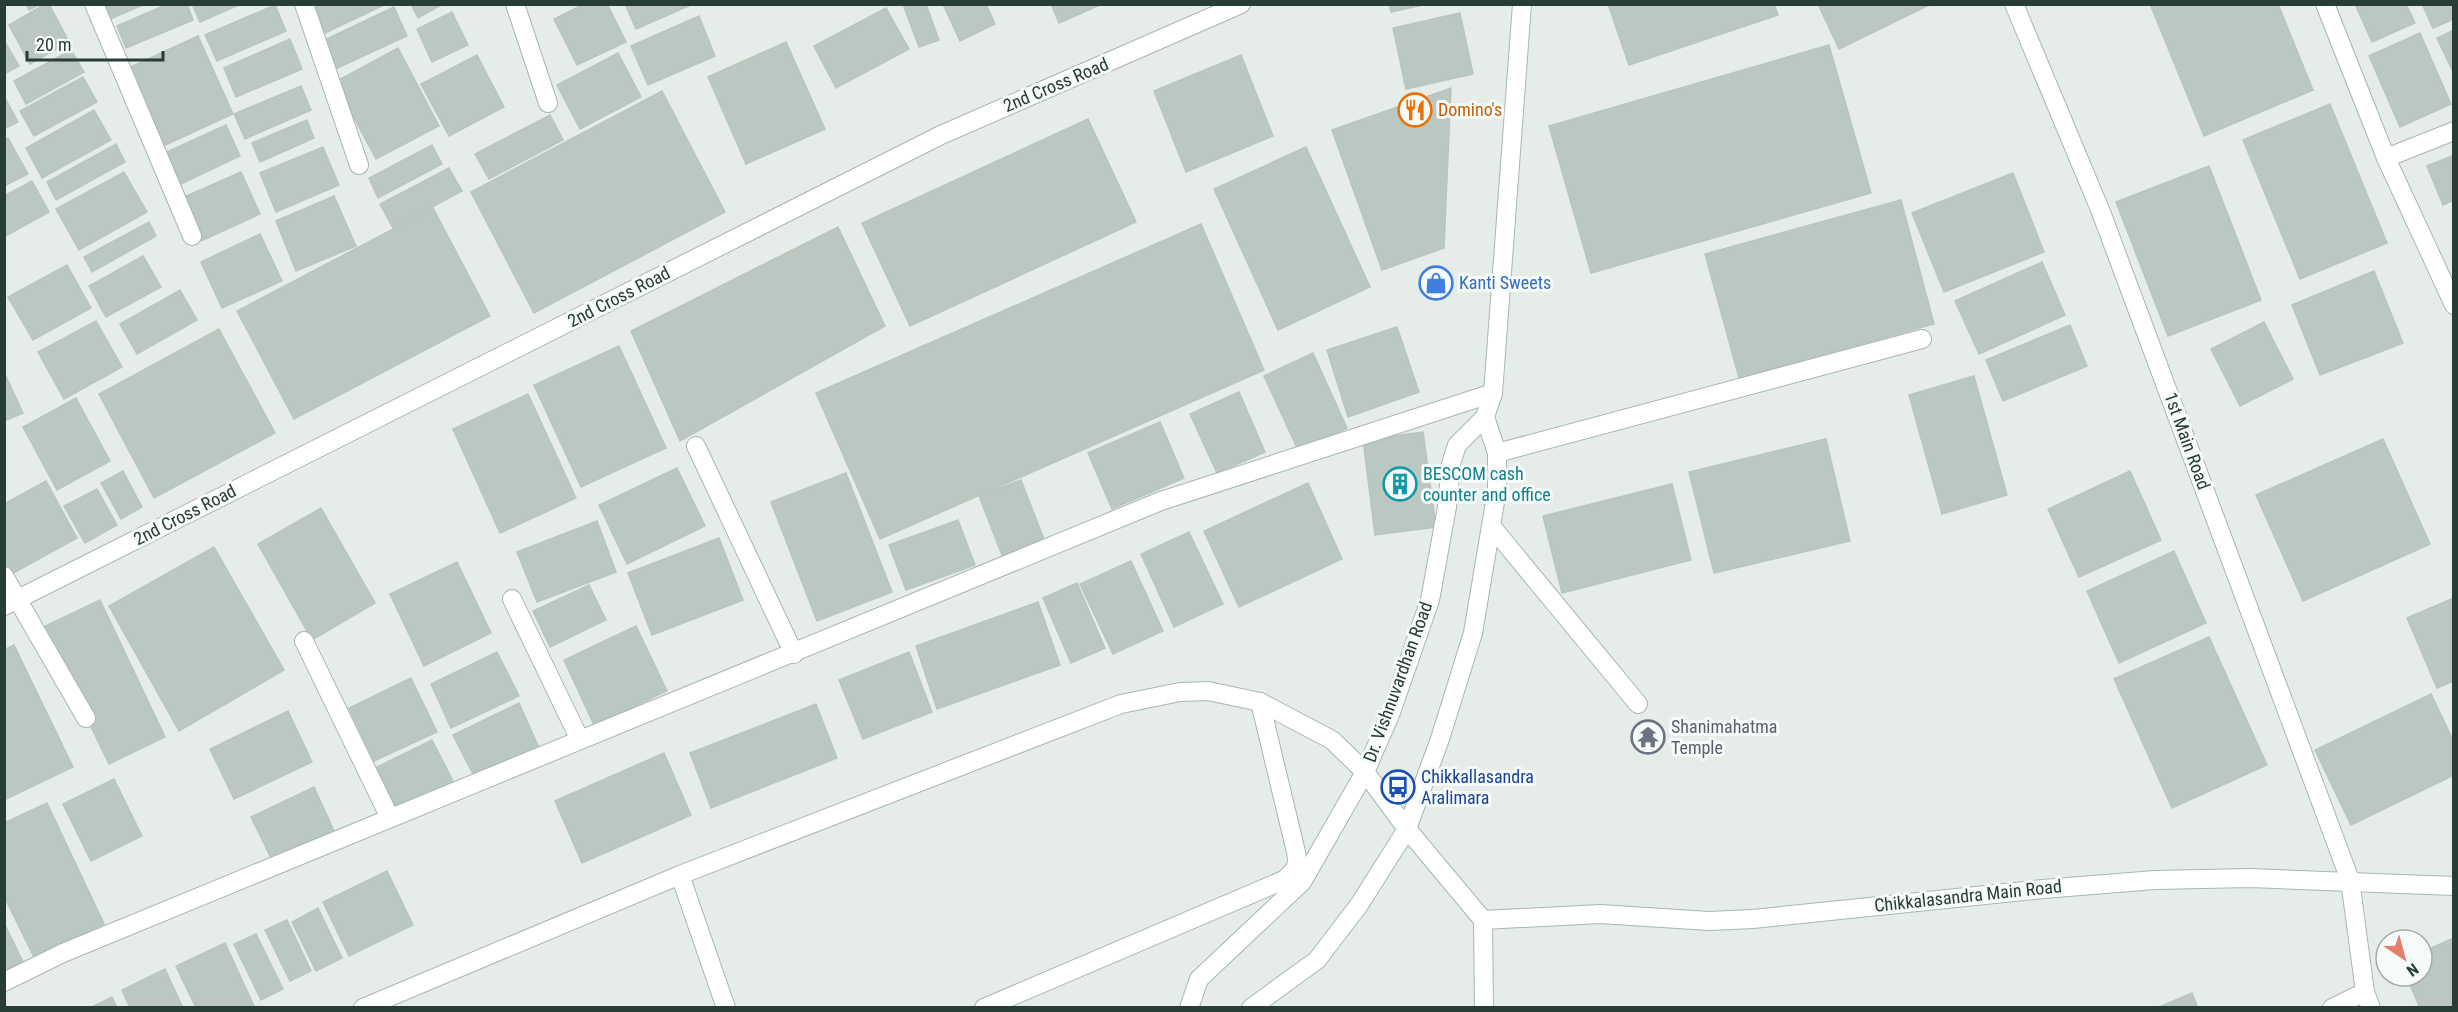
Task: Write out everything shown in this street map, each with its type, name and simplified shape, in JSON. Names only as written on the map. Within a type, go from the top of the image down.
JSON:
[{"type":"street","points":[[94,4],[192,236]]},
{"type":"street","points":[[304,4],[359,165]]},
{"type":"street","points":[[515,4],[548,104]]},
{"type":"street","name":"2nd Cross Road","points":[[12,603],[941,135],[1241,4]]},
{"type":"street","name":"Dr. Vishnuvardhan Road","points":[[1189,1008],[1200,979],[1302,882],[1365,771],[1390,715],[1430,600],[1447,507],[1451,464],[1457,445],[1485,417],[1493,393],[1522,4]]},
{"type":"street","name":"1st Main Road","points":[[2014,4],[2102,212],[2350,880],[2368,1000]]},
{"type":"street","points":[[2325,4],[2386,158],[2454,305]]},
{"type":"street","points":[[2386,158],[2454,131]]},
{"type":"street","points":[[1497,453],[1922,339]]},
{"type":"street","points":[[4,982],[63,953],[1161,501],[1493,393]]},
{"type":"street","points":[[1251,1008],[1317,960],[1359,905],[1407,829],[1440,739],[1473,633],[1492,526],[1497,453],[1485,417]]},
{"type":"street","points":[[696,446],[794,654]]},
{"type":"street","points":[[1492,526],[1638,704]]},
{"type":"street","points":[[4,576],[12,603],[86,718]]},
{"type":"street","points":[[512,598],[580,740]]},
{"type":"street","points":[[304,641],[390,818]]},
{"type":"street","points":[[363,1008],[680,875],[1121,704],[1180,692],[1208,691],[1260,702],[1332,740],[1365,771],[1407,829],[1483,920],[1484,1008]]},
{"type":"street","points":[[984,1008],[1284,880],[1293,872],[1298,863],[1296,852],[1260,702]]},
{"type":"street","points":[[680,875],[726,1008]]},
{"type":"street","name":"Chikkalasandra Main Road","points":[[1483,920],[1600,914],[1709,921],[1753,919],[2043,889],[2155,880],[2250,878],[2350,880],[2454,886]]},
{"type":"street","points":[[2332,1008],[2368,1000]]},
{"type":"building","points":[[26,4],[40,4],[29,10]]},
{"type":"building","points":[[45,4],[49,4],[69,42],[30,64],[9,25]]},
{"type":"building","points":[[102,4],[145,4],[108,20]]},
{"type":"building","points":[[168,4],[187,4],[193,20],[126,48],[117,26]]},
{"type":"building","points":[[192,4],[241,4],[200,22]]},
{"type":"building","points":[[310,4],[386,4],[323,34]]},
{"type":"building","points":[[411,4],[443,4],[418,18]]},
{"type":"building","points":[[584,4],[607,4],[626,42],[577,65],[554,19]]},
{"type":"building","points":[[625,4],[693,4],[636,29]]},
{"type":"building","points":[[911,4],[926,4],[939,40],[919,47],[904,7]]},
{"type":"building","points":[[943,4],[986,4],[995,24],[960,41]]},
{"type":"building","points":[[1051,4],[1102,4],[1059,23]]},
{"type":"building","points":[[1389,4],[1427,4],[1391,12]]},
{"type":"building","points":[[1608,4],[1774,4],[1778,15],[1629,65]]},
{"type":"building","points":[[1818,4],[1931,4],[1839,49]]},
{"type":"building","points":[[2150,4],[2278,4],[2313,90],[2204,136]]},
{"type":"building","points":[[2355,4],[2406,4],[2415,23],[2372,42]]},
{"type":"building","points":[[2422,4],[2454,4],[2454,19],[2433,28]]},
{"type":"building","points":[[275,5],[286,31],[217,61],[205,35]]},
{"type":"building","points":[[394,7],[407,36],[333,70],[320,42]]},
{"type":"building","points":[[886,8],[909,49],[836,88],[814,46]]},
{"type":"building","points":[[452,12],[468,45],[432,62],[417,29]]},
{"type":"building","points":[[1460,13],[1473,74],[1406,89],[1393,28]]},
{"type":"building","points":[[699,16],[715,56],[648,85],[631,46]]},
{"type":"building","points":[[2454,30],[2454,74],[2437,38]]},
{"type":"building","points":[[2420,33],[2451,104],[2400,127],[2369,56]]},
{"type":"building","points":[[198,36],[233,114],[161,147],[126,69]]},
{"type":"building","points":[[290,39],[302,69],[236,97],[224,68]]},
{"type":"building","points":[[4,40],[19,66],[4,74]]},
{"type":"building","points":[[786,42],[825,129],[746,164],[708,77]]},
{"type":"building","points":[[1829,45],[1871,193],[1591,273],[1549,126]]},
{"type":"building","points":[[398,48],[439,126],[376,159],[335,82]]},
{"type":"building","points":[[71,50],[84,72],[26,104],[14,81]]},
{"type":"building","points":[[618,53],[641,97],[580,129],[557,85]]},
{"type":"building","points":[[477,55],[504,107],[449,136],[421,84]]},
{"type":"building","points":[[1241,55],[1273,136],[1186,172],[1154,91]]},
{"type":"building","points":[[83,77],[97,102],[34,136],[20,111]]},
{"type":"building","points":[[301,86],[311,110],[245,139],[234,114]]},
{"type":"building","points":[[1451,88],[1444,248],[1382,270],[1332,130]]},
{"type":"building","points":[[662,91],[725,212],[534,313],[471,192]]},
{"type":"building","points":[[4,96],[18,122],[4,129]]},
{"type":"building","points":[[2330,104],[2387,243],[2300,279],[2243,140]]},
{"type":"building","points":[[94,110],[111,140],[42,178],[26,148]]},
{"type":"building","points":[[550,115],[563,140],[489,179],[475,154]]},
{"type":"building","points":[[1088,119],[1136,222],[910,326],[862,223]]},
{"type":"building","points":[[307,120],[314,138],[260,162],[252,143]]},
{"type":"building","points":[[226,125],[240,156],[181,184],[167,152]]},
{"type":"building","points":[[8,138],[28,174],[4,186],[4,139]]},
{"type":"building","points":[[116,144],[125,162],[56,200],[47,182]]},
{"type":"building","points":[[432,145],[442,164],[378,198],[369,178]]},
{"type":"building","points":[[323,147],[339,185],[276,212],[260,173]]},
{"type":"building","points":[[1306,147],[1370,287],[1278,330],[1214,189]]},
{"type":"building","points":[[2454,155],[2454,200],[2443,205],[2427,166]]},
{"type":"building","points":[[2209,166],[2261,300],[2168,336],[2116,202]]},
{"type":"building","points":[[449,168],[462,191],[393,228],[380,204]]},
{"type":"building","points":[[124,172],[147,212],[79,250],[56,209]]},
{"type":"building","points":[[241,172],[260,214],[201,241],[182,198]]},
{"type":"building","points":[[2013,173],[2044,252],[1944,292],[1912,213]]},
{"type":"building","points":[[32,181],[49,212],[4,237],[4,196]]},
{"type":"building","points":[[334,196],[356,246],[296,271],[276,221]]},
{"type":"building","points":[[1901,200],[1934,324],[1739,378],[1705,254]]},
{"type":"building","points":[[433,208],[490,316],[294,419],[237,311]]},
{"type":"building","points":[[149,222],[156,236],[92,272],[84,257]]},
{"type":"building","points":[[1201,224],[1264,370],[880,539],[816,393]]},
{"type":"building","points":[[838,227],[885,326],[680,441],[631,331]]},
{"type":"building","points":[[260,234],[282,281],[222,308],[201,262]]},
{"type":"building","points":[[143,256],[161,287],[106,317],[89,286]]},
{"type":"building","points":[[2042,262],[2065,315],[1979,354],[1955,301]]},
{"type":"building","points":[[67,265],[91,308],[33,340],[8,297]]},
{"type":"building","points":[[2374,271],[2403,343],[2320,375],[2292,305]]},
{"type":"building","points":[[180,290],[197,320],[137,354],[120,324]]},
{"type":"building","points":[[96,321],[122,367],[64,399],[38,352]]},
{"type":"building","points":[[2264,322],[2293,379],[2240,406],[2211,349]]},
{"type":"building","points":[[2070,325],[2087,366],[2003,401],[1986,360]]},
{"type":"building","points":[[1397,327],[1419,392],[1348,417],[1327,350]]},
{"type":"building","points":[[219,329],[275,433],[154,498],[99,394]]},
{"type":"building","points":[[619,346],[666,448],[581,487],[534,385]]},
{"type":"building","points":[[1313,353],[1347,428],[1298,450],[1264,376]]},
{"type":"building","points":[[4,372],[23,413],[4,421]]},
{"type":"building","points":[[1974,376],[2007,495],[1942,514],[1909,395]]},
{"type":"building","points":[[1239,392],[1265,452],[1217,473],[1190,414]]},
{"type":"building","points":[[528,394],[576,498],[500,533],[453,429]]},
{"type":"building","points":[[76,398],[110,461],[57,490],[23,427]]},
{"type":"building","points":[[1160,422],[1184,478],[1112,509],[1088,453]]},
{"type":"building","name":"BESCOM cash counter and office","points":[[1423,432],[1436,527],[1375,535],[1363,440]]},
{"type":"building","points":[[1826,439],[1850,541],[1714,573],[1689,472]]},
{"type":"building","points":[[2383,439],[2430,544],[2303,601],[2256,495]]},
{"type":"building","points":[[677,468],[705,526],[627,564],[599,505]]},
{"type":"building","points":[[123,471],[142,507],[121,519],[101,483]]},
{"type":"building","points":[[2130,471],[2161,540],[2079,577],[2048,509]]},
{"type":"building","points":[[846,473],[892,592],[817,621],[771,502]]},
{"type":"building","points":[[1021,480],[1047,547],[1005,563],[979,496]]},
{"type":"building","points":[[46,481],[77,538],[8,576],[4,569],[4,504]]},
{"type":"building","points":[[1308,483],[1342,559],[1239,607],[1204,531]]},
{"type":"building","points":[[1672,484],[1691,560],[1562,593],[1543,516]]},
{"type":"building","points":[[97,489],[117,525],[85,543],[64,506]]},
{"type":"building","points":[[321,508],[375,603],[312,640],[258,544]]},
{"type":"building","points":[[958,520],[975,565],[906,590],[889,545]]},
{"type":"building","points":[[597,521],[616,572],[537,602],[517,552]]},
{"type":"building","points":[[1189,532],[1223,604],[1174,627],[1141,554]]},
{"type":"building","points":[[719,538],[743,600],[652,635],[628,573]]},
{"type":"building","points":[[214,547],[284,670],[179,731],[109,606]]},
{"type":"building","points":[[2174,551],[2206,623],[2119,663],[2087,591]]},
{"type":"building","points":[[1131,561],[1163,631],[1113,654],[1080,584]]},
{"type":"building","points":[[457,562],[491,633],[424,666],[390,594]]},
{"type":"building","points":[[1077,583],[1105,648],[1071,663],[1043,598]]},
{"type":"building","points":[[589,585],[606,620],[550,647],[533,611]]},
{"type":"building","points":[[2454,598],[2454,681],[2437,688],[2407,618]]},
{"type":"building","points":[[100,600],[165,737],[109,764],[43,627]]},
{"type":"building","points":[[1038,602],[1060,665],[937,709],[916,646]]},
{"type":"building","points":[[636,626],[667,691],[594,725],[564,660]]},
{"type":"building","points":[[2209,637],[2267,765],[2172,808],[2114,679]]},
{"type":"building","points":[[14,645],[73,767],[4,800],[4,650]]},
{"type":"building","points":[[497,652],[519,696],[451,728],[431,684]]},
{"type":"building","points":[[909,652],[932,712],[863,739],[839,680]]},
{"type":"building","points":[[411,678],[437,732],[374,761],[349,708]]},
{"type":"building","points":[[2431,694],[2454,742],[2454,775],[2351,825],[2315,750]]},
{"type":"building","points":[[519,703],[539,748],[475,778],[453,735]]},
{"type":"building","points":[[816,704],[837,758],[711,808],[690,753]]},
{"type":"building","points":[[288,711],[312,762],[234,799],[210,749]]},
{"type":"building","points":[[432,740],[454,783],[393,809],[373,769]]},
{"type":"building","points":[[664,753],[691,815],[582,863],[555,801]]},
{"type":"building","points":[[114,779],[142,836],[91,861],[63,804]]},
{"type":"building","points":[[314,787],[334,831],[272,860],[251,817]]},
{"type":"building","points":[[47,803],[104,924],[34,957],[4,896],[4,823]]},
{"type":"building","points":[[387,871],[413,925],[349,956],[323,902]]},
{"type":"building","points":[[318,908],[342,958],[316,971],[292,922]]},
{"type":"building","points":[[287,920],[311,971],[290,981],[265,930]]},
{"type":"building","points":[[4,923],[23,962],[4,971]]},
{"type":"building","points":[[256,934],[283,989],[261,1000],[234,944]]},
{"type":"building","points":[[2454,938],[2454,1008],[2420,1008],[2411,988],[2434,988],[2434,947]]},
{"type":"building","points":[[225,943],[255,1008],[196,1008],[176,966]]},
{"type":"building","points":[[165,969],[183,1008],[130,1008],[122,990]]},
{"type":"building","points":[[2192,993],[2198,1008],[2157,1008]]},
{"type":"building","points":[[112,997],[117,1008],[90,1008]]},
{"type":"place","name":"Domino's","points":[[1415,110]]},
{"type":"place","name":"Kanti Sweets","points":[[1436,283]]},
{"type":"place","name":"BESCOM cash counter and office","points":[[1400,484]]},
{"type":"place","name":"Shanimahatma Temple","points":[[1648,737]]},
{"type":"place","name":"Chikkallasandra Aralimara","points":[[1398,787]]}]
